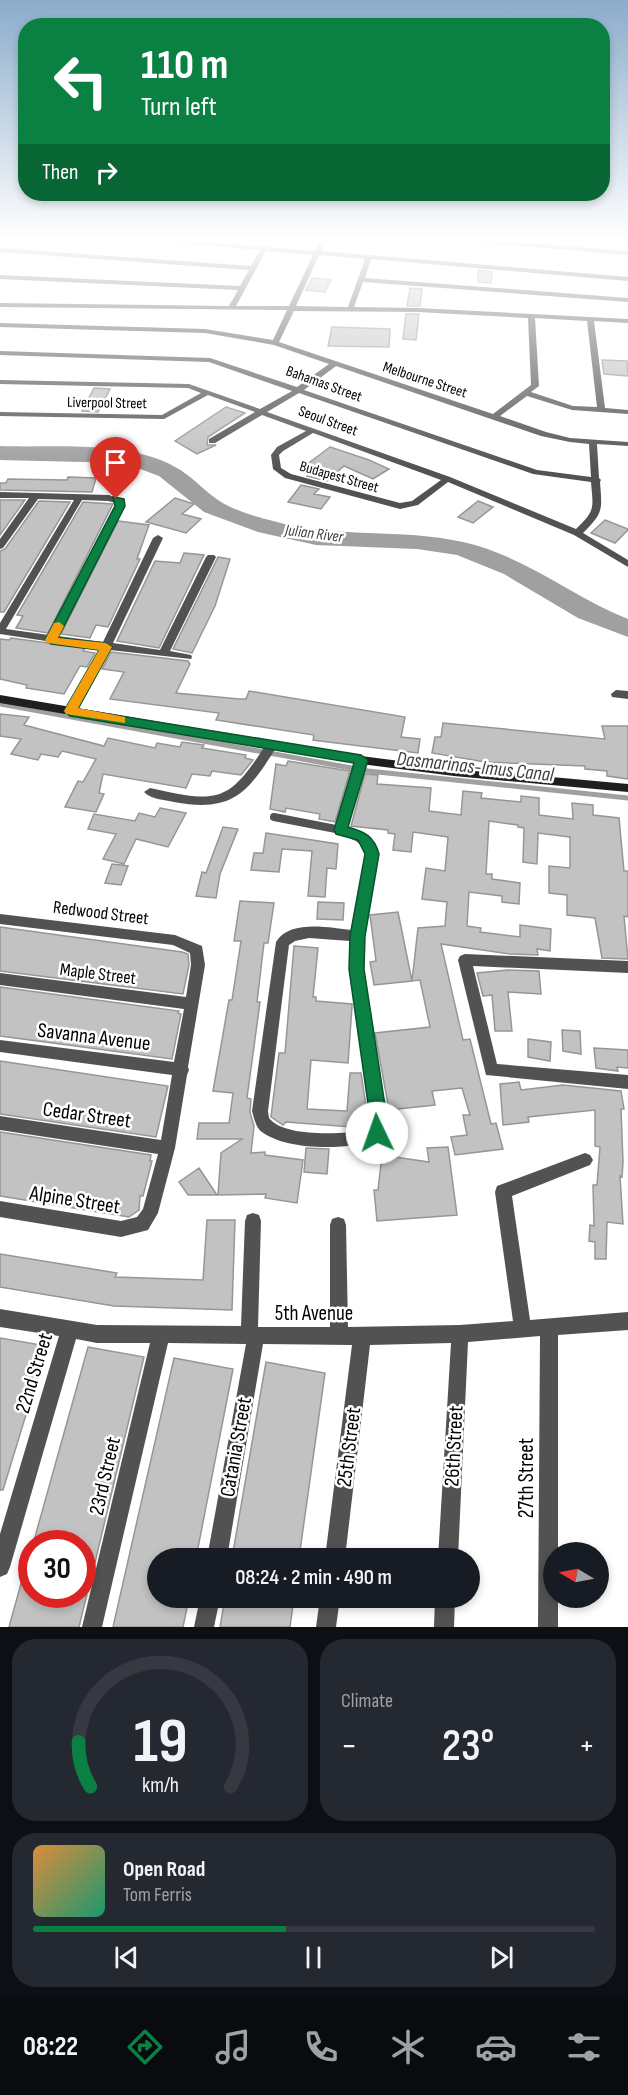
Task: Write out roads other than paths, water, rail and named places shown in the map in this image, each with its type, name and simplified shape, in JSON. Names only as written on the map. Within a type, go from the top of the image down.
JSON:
[{"type":"main road","points":[[0,699],[361,760],[454,772],[628,788]]},
{"type":"street","points":[[275,343],[288,317]]},
{"type":"street","points":[[494,417],[536,387],[531,317]]},
{"type":"street","points":[[545,317],[628,321]]},
{"type":"street","points":[[590,320],[601,410]]},
{"type":"street","name":"Melbourne Street","points":[[0,325],[205,332],[275,343],[544,434],[593,442],[628,444]]},
{"type":"street","name":"Bahamas Street","points":[[0,353],[210,360],[300,389],[536,472],[597,480]]},
{"type":"street","points":[[212,441],[300,389],[334,364]]},
{"type":"street","name":"Seoul Street","points":[[0,382],[176,385],[208,392],[447,479],[578,533],[628,564]]},
{"type":"street","name":"Liverpool Street","points":[[0,414],[164,417],[208,392]]},
{"type":"street","points":[[525,393],[561,406],[628,412]]},
{"type":"street","name":"Budapest Street","points":[[313,430],[280,449],[275,455],[278,469],[288,476],[400,506],[415,503],[447,479]]},
{"type":"street","points":[[578,533],[593,518],[597,509],[593,442]]},
{"type":"street","points":[[0,495],[116,499],[121,502],[51,640]]},
{"type":"street","points":[[0,546],[35,496]]},
{"type":"street","points":[[79,498],[0,631],[51,640],[187,657]]},
{"type":"street","points":[[70,711],[106,647],[158,538]]},
{"type":"street","points":[[163,654],[211,557]]},
{"type":"street","points":[[616,694],[628,695]]},
{"type":"street","points":[[150,792],[195,802],[213,803],[230,797],[246,784],[270,746]]},
{"type":"street","points":[[357,936],[303,932],[290,935],[283,942],[260,1110],[265,1126],[277,1132],[317,1139],[363,1138],[377,1133],[379,1125],[356,969],[357,936],[372,854],[363,837],[341,830],[361,760]]},
{"type":"street","name":"Redwood Street","points":[[0,919],[175,940],[197,950],[198,965],[192,1004]]},
{"type":"street","points":[[628,967],[465,960],[491,1070],[628,1082]]},
{"type":"street","name":"Maple Street","points":[[0,980],[192,1004]]},
{"type":"street","points":[[167,1148],[192,1004]]},
{"type":"street","name":"Savanna Avenue","points":[[0,1046],[182,1070]]},
{"type":"street","name":"Cedar Street","points":[[0,1123],[167,1148]]},
{"type":"street","name":"Alpine Street","points":[[0,1209],[121,1229],[142,1224],[150,1213],[167,1148]]},
{"type":"street","points":[[523,1330],[503,1192],[585,1160]]},
{"type":"street","name":"Catania Street","points":[[219,1548],[253,1335],[254,1221]]},
{"type":"street","points":[[338,1224],[339,1336]]},
{"type":"street","name":"5th Avenue","points":[[0,1318],[97,1334],[339,1336],[460,1334],[628,1321]]},
{"type":"street","name":"27th Street","points":[[548,1627],[549,1328]]},
{"type":"street","name":"22nd Street","points":[[0,1567],[70,1329]]},
{"type":"street","name":"26th Street","points":[[449,1548],[460,1334]]},
{"type":"street","name":"23rd Street","points":[[92,1627],[161,1335]]},
{"type":"street","name":"25th Street","points":[[336,1548],[362,1336]]},
{"type":"street","points":[[204,1627],[208,1608]]},
{"type":"street","points":[[326,1627],[329,1608]]},
{"type":"street","points":[[444,1627],[445,1608]]},
{"type":"lane","points":[[274,817],[341,830]]},
{"type":"waterway","name":"Julian River","points":[[0,453],[126,457],[167,471],[212,507],[266,527],[316,538],[417,542],[462,549],[513,569],[587,612],[628,629]]},
{"type":"waterway","name":"Dasmarinas-Imus Canal","points":[[0,704],[368,771],[628,798]]}]
